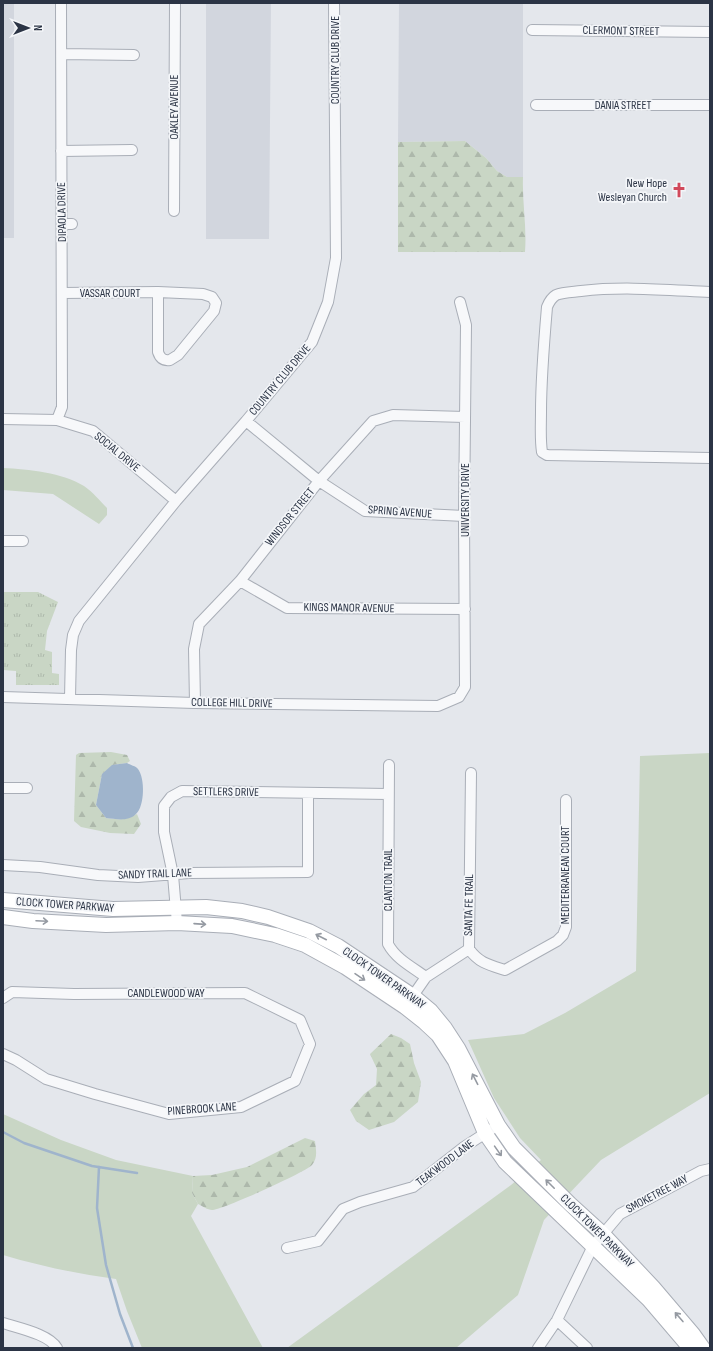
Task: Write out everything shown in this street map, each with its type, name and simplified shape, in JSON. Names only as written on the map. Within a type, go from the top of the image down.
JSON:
[{"type":"street","name":"DIPAOLA DRIVE","points":[[57,420],[62,407],[63,293],[67,224],[61,151],[62,3]]},
{"type":"street","name":"OAKLEY AVENUE","points":[[174,211],[175,3]]},
{"type":"street","name":"COUNTRY CLUB DRIVE","points":[[70,698],[71,651],[73,635],[78,621],[176,501],[312,342],[328,302],[336,258],[334,3]]},
{"type":"street","name":"CLERMONT STREET","points":[[532,30],[710,32]]},
{"type":"street","points":[[62,54],[134,55]]},
{"type":"street","name":"DANIA STREET","points":[[536,105],[710,105]]},
{"type":"street","points":[[61,151],[132,150]]},
{"type":"street","points":[[710,292],[619,288],[599,289],[555,296],[550,300],[547,307],[543,346],[541,443],[542,452],[547,455],[710,458]]},
{"type":"street","name":"VASSAR COURT","points":[[63,293],[158,292],[203,294],[212,296],[216,303],[214,311],[178,355],[170,360],[163,359],[158,352],[158,292]]},
{"type":"street","name":"UNIVERSITY DRIVE","points":[[459,697],[465,687],[464,516],[466,325],[460,302]]},
{"type":"street","name":"WINDSOR STREET","points":[[195,702],[194,649],[199,624],[240,581],[319,481],[373,420],[393,415],[465,417]]},
{"type":"street","name":"SOCIAL DRIVE","points":[[3,419],[57,420],[93,431],[176,501]]},
{"type":"street","name":"SPRING AVENUE","points":[[246,421],[319,481],[365,511],[464,516]]},
{"type":"street","points":[[3,541],[23,541]]},
{"type":"street","name":"KINGS MANOR AVENUE","points":[[240,581],[287,608],[465,609]]},
{"type":"street","name":"COLLEGE HILL DRIVE","points":[[3,697],[438,706],[459,697]]},
{"type":"street","name":"CLANTON TRAIL","points":[[389,765],[388,944],[392,952],[426,977]]},
{"type":"street","name":"SANTA FE TRAIL","points":[[409,1001],[426,977],[469,949],[471,773]]},
{"type":"street","points":[[3,788],[27,788]]},
{"type":"street","name":"SETTLERS DRIVE","points":[[177,923],[173,875],[164,832],[164,806],[172,797],[182,791],[388,794]]},
{"type":"street","name":"SANDY TRAIL LANE","points":[[3,865],[40,867],[98,875],[138,877],[173,875],[189,872],[308,872],[308,793]]},
{"type":"street","name":"MEDITERRANEAN COURT","points":[[469,949],[475,958],[486,964],[505,970],[557,941],[563,935],[566,927],[566,800]]},
{"type":"street","name":"CLOCK TOWER PARKWAY","points":[[3,900],[113,909],[206,907],[242,911],[268,917],[309,931],[338,946],[409,1001],[424,1022],[438,1035],[455,1061],[485,1133],[506,1162],[649,1300],[690,1348]]},
{"type":"street","name":"CLOCK TOWER PARKWAY","points":[[3,917],[33,921],[106,925],[177,923],[232,926],[275,935],[305,945],[409,1001],[431,1011],[445,1028],[458,1048],[498,1126],[514,1148],[570,1204],[603,1234],[653,1287],[703,1348]]},
{"type":"street","name":"CANDLEWOOD WAY","points":[[3,998],[12,992],[74,994],[245,993],[300,1020],[310,1044]]},
{"type":"street","name":"PINEBROOK LANE","points":[[3,1054],[46,1078],[95,1094],[169,1114],[241,1107],[295,1082],[310,1044]]},
{"type":"street","name":"TEAKWOOD LANE","points":[[287,1248],[318,1241],[342,1209],[360,1202],[413,1187],[464,1147],[498,1126]]},
{"type":"street","name":"SMOKETREE WAY","points":[[538,1348],[557,1320],[593,1246],[620,1214],[701,1171],[710,1169]]},
{"type":"street","points":[[557,1320],[587,1348]]},
{"type":"street","points":[[3,1323],[40,1335],[55,1344],[57,1348]]},
{"type":"shaded area","points":[[3,3],[14,3],[14,238],[3,238]]},
{"type":"shaded area","points":[[206,3],[271,3],[269,239],[206,239]]},
{"type":"shaded area","points":[[399,3],[523,3],[523,177],[507,177],[497,171],[486,158],[465,141],[398,142]]},
{"type":"green space","points":[[465,141],[486,158],[497,171],[507,177],[523,177],[525,252],[398,252],[398,142]]},
{"type":"green space","points":[[3,468],[45,472],[76,482],[90,491],[107,508],[107,515],[99,524],[53,494],[3,490]]},
{"type":"green space","points":[[3,592],[38,592],[58,602],[47,631],[45,650],[52,652],[52,673],[59,674],[59,685],[16,685],[16,671],[3,670]]},
{"type":"green space","points":[[111,752],[127,755],[130,761],[127,763],[113,765],[102,774],[96,805],[106,818],[122,819],[137,814],[141,824],[134,834],[110,833],[81,827],[74,821],[76,755],[79,753]]},
{"type":"green space","points":[[710,753],[710,1093],[601,1160],[544,1220],[518,1295],[456,1348],[287,1348],[511,1185],[541,1160],[520,1138],[494,1098],[468,1040],[524,1034],[565,1013],[636,971],[640,756]]},
{"type":"green space","points":[[391,1034],[410,1044],[414,1063],[421,1082],[418,1102],[394,1122],[369,1130],[356,1121],[350,1110],[364,1094],[376,1085],[377,1069],[370,1054]]},
{"type":"green space","points":[[3,1114],[61,1140],[116,1160],[193,1176],[192,1193],[198,1204],[191,1216],[263,1348],[142,1348],[116,1279],[59,1269],[3,1255]]},
{"type":"green space","points":[[305,1138],[315,1141],[316,1151],[314,1162],[306,1169],[264,1190],[219,1208],[210,1210],[198,1204],[192,1193],[193,1176],[212,1175],[247,1167]]},
{"type":"water","points":[[127,763],[137,768],[142,779],[143,792],[141,805],[133,817],[122,819],[106,818],[96,805],[102,774],[112,765]]},
{"type":"waterway","points":[[3,1132],[24,1143],[92,1166],[137,1173]]},
{"type":"waterway","points":[[99,1167],[97,1208],[106,1265],[120,1314],[133,1348]]},
{"type":"place","name":"New Hope Wesleyan Church","points":[[679,190]]}]
